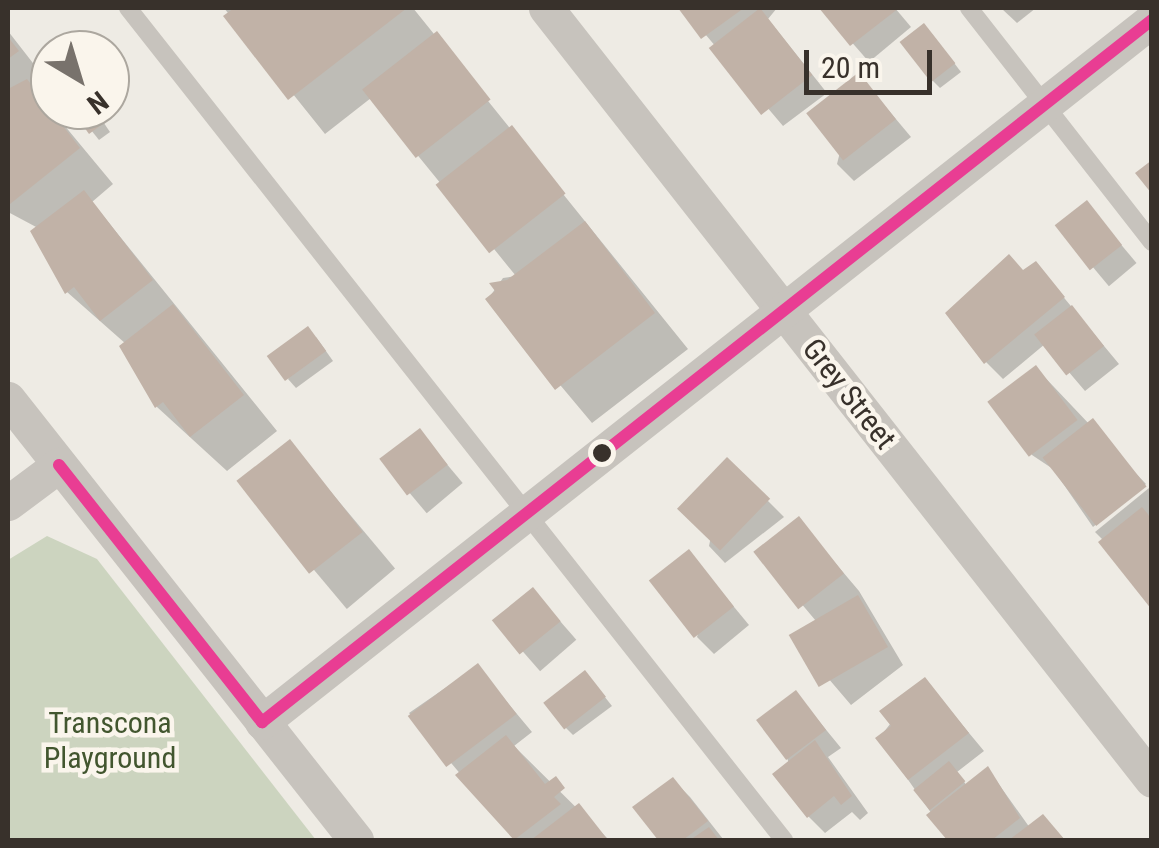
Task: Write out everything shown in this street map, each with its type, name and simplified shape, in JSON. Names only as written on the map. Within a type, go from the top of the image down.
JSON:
[{"type":"street","name":"Grey Street","points":[[546,8],[1152,780]]},
{"type":"street","points":[[262,722],[529,518],[781,307],[1152,20]]},
{"type":"street","points":[[8,398],[356,840]]},
{"type":"street","points":[[8,504],[59,465]]},
{"type":"lane","points":[[128,8],[784,840]]},
{"type":"lane","points":[[969,8],[1152,242]]},
{"type":"green space","name":"Transcona Playground","points":[[47,536],[97,559],[316,840],[8,840],[8,560]]},
{"type":"building","points":[[234,8],[407,8],[288,100],[223,16]]},
{"type":"building","points":[[678,8],[744,8],[701,39]]},
{"type":"building","points":[[760,8],[812,75],[761,115],[709,48]]},
{"type":"building","points":[[819,8],[899,8],[850,46]]},
{"type":"building","points":[[924,23],[955,63],[931,82],[900,42]]},
{"type":"building","points":[[437,31],[491,100],[416,158],[362,89]]},
{"type":"building","points":[[8,37],[19,51],[8,59]]},
{"type":"building","points":[[859,72],[896,119],[843,161],[806,113]]},
{"type":"building","points":[[27,79],[30,130],[66,130],[80,148],[10,204],[8,89]]},
{"type":"building","points":[[512,125],[566,194],[489,253],[436,185]]},
{"type":"building","points":[[1152,160],[1152,194],[1135,173]]},
{"type":"building","points":[[84,190],[153,280],[100,321],[74,287],[65,294],[30,231]]},
{"type":"building","points":[[1087,200],[1122,245],[1090,270],[1055,225]]},
{"type":"building","points":[[585,221],[655,313],[555,390],[485,299],[495,291],[489,283],[507,280]]},
{"type":"building","points":[[1009,254],[1023,270],[1036,261],[1065,297],[984,364],[945,313]]},
{"type":"building","points":[[173,304],[244,395],[190,437],[163,402],[155,408],[119,346]]},
{"type":"building","points":[[1072,305],[1104,346],[1066,376],[1034,335]]},
{"type":"building","points":[[308,326],[326,351],[285,381],[267,356]]},
{"type":"building","points":[[1036,365],[1078,420],[1029,457],[987,402]]},
{"type":"building","points":[[1093,418],[1147,487],[1096,526],[1043,457]]},
{"type":"building","points":[[420,428],[448,465],[407,495],[379,459]]},
{"type":"building","points":[[290,439],[363,532],[309,574],[236,481]]},
{"type":"building","points":[[727,457],[770,499],[720,550],[677,509]]},
{"type":"building","points":[[1142,507],[1152,519],[1152,610],[1098,542]]},
{"type":"building","points":[[799,516],[844,574],[798,609],[753,552]]},
{"type":"building","points":[[689,549],[734,607],[694,638],[649,580]]},
{"type":"building","points":[[533,587],[561,621],[520,655],[492,620]]},
{"type":"building","points":[[858,595],[888,647],[819,687],[789,635]]},
{"type":"building","points":[[478,663],[517,714],[446,767],[408,716]]},
{"type":"building","points":[[585,670],[606,697],[564,729],[543,703]]},
{"type":"building","points":[[925,677],[969,733],[908,780],[875,738],[891,726],[879,711]]},
{"type":"building","points":[[796,690],[826,730],[786,760],[756,720]]},
{"type":"building","points":[[506,735],[545,784],[556,776],[565,788],[554,797],[561,804],[514,840],[455,775]]},
{"type":"building","points":[[815,740],[852,796],[841,805],[834,796],[807,818],[772,774]]},
{"type":"building","points":[[949,761],[965,781],[930,810],[913,790]]},
{"type":"building","points":[[988,766],[1020,818],[992,840],[947,840],[926,815]]},
{"type":"building","points":[[673,777],[708,821],[683,840],[658,840],[632,807]]},
{"type":"building","points":[[579,803],[608,840],[531,840]]},
{"type":"building","points":[[1043,814],[1065,840],[1009,840]]},
{"type":"building","points":[[709,827],[719,840],[690,840]]},
{"type":"transit line","points":[[262,722],[1152,20]]},
{"type":"transit line","points":[[59,465],[262,722]]}]
